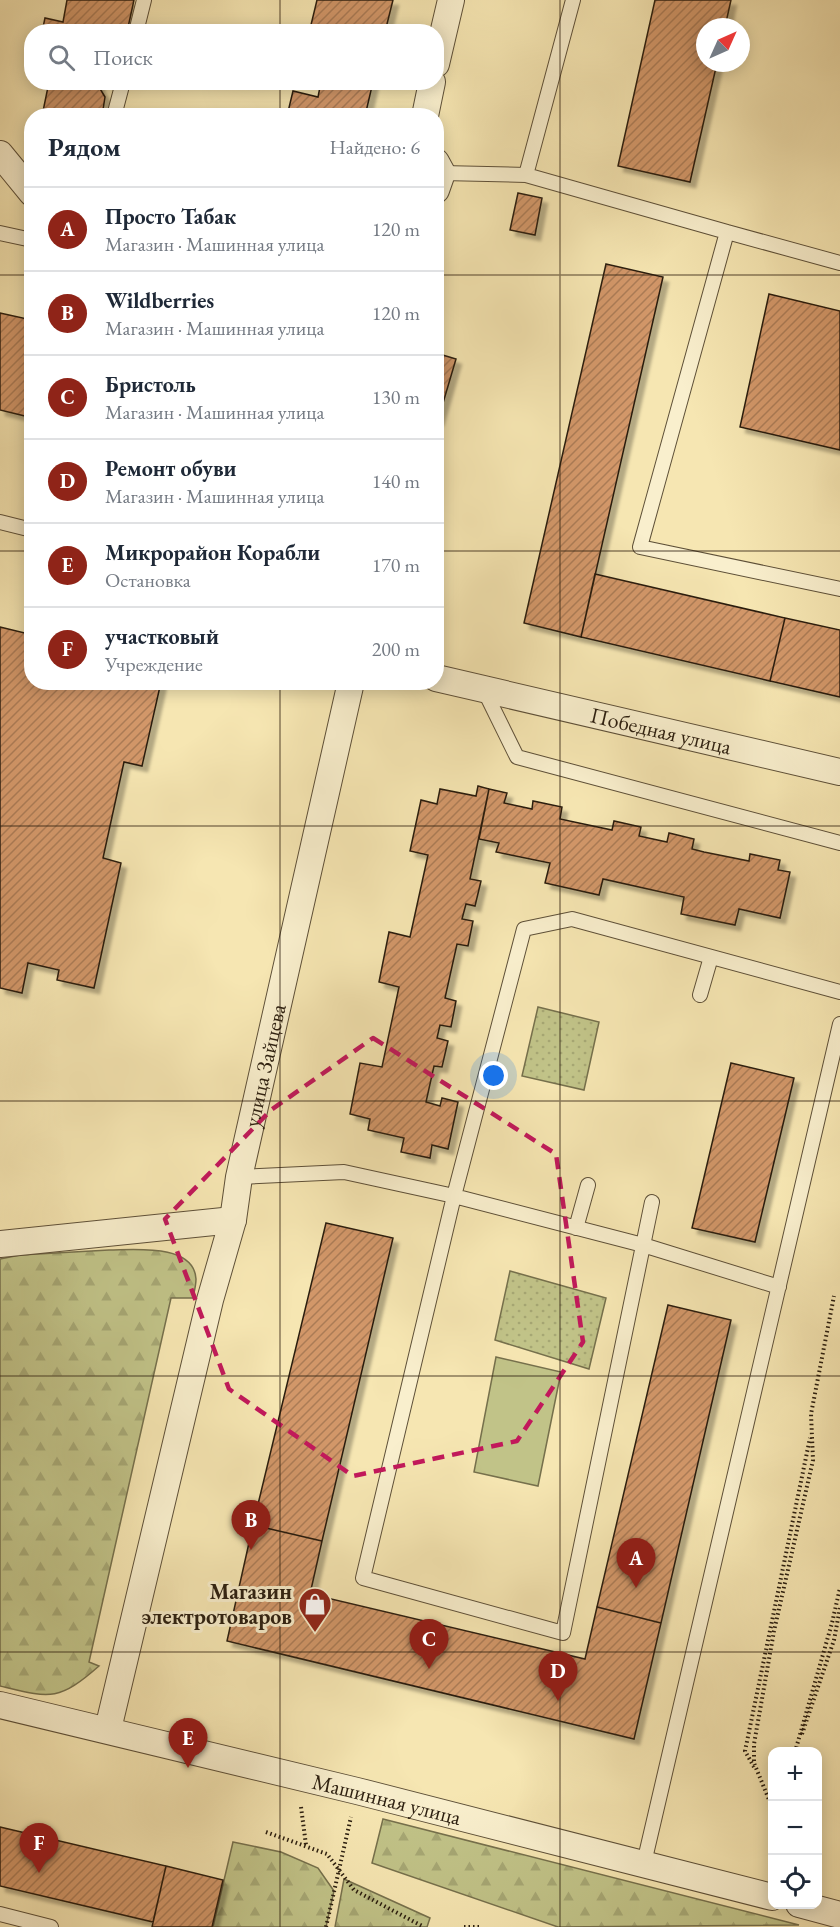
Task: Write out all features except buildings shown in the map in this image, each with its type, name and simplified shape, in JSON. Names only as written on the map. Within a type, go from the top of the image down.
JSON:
[{"type":"street","points":[[444,32],[452,0]]},
{"type":"street","points":[[426,108],[430,90]]},
{"type":"street","points":[[0,154],[24,183]]},
{"type":"street","name":"Победная улица","points":[[444,680],[840,772]]},
{"type":"street","name":"улица Зайцева","points":[[108,1729],[210,1300],[233,1220],[239,1177],[349,690]]},
{"type":"street","points":[[0,1244],[233,1220]]},
{"type":"street","name":"Машинная улица","points":[[0,1705],[108,1729],[768,1896]]},
{"type":"street","points":[[809,1909],[835,1919]]},
{"type":"lane","points":[[138,24],[144,0]]},
{"type":"lane","points":[[526,175],[573,0]]},
{"type":"lane","points":[[116,108],[121,90]]},
{"type":"lane","points":[[444,175],[526,175],[840,263]]},
{"type":"lane","points":[[727,232],[640,547],[840,589]]},
{"type":"lane","points":[[0,233],[24,238]]},
{"type":"lane","points":[[0,522],[24,528]]},
{"type":"lane","points":[[483,688],[516,757],[840,843]]},
{"type":"lane","points":[[652,1202],[563,1633],[363,1578],[454,1196],[524,929],[572,919],[840,992]]},
{"type":"lane","points":[[700,995],[711,957]]},
{"type":"lane","points":[[644,1863],[840,1024]]},
{"type":"lane","points":[[239,1177],[344,1172],[454,1196],[644,1245],[779,1287]]},
{"type":"lane","points":[[576,1228],[588,1185]]},
{"type":"lane","points":[[0,1914],[51,1927]]},
{"type":"path","points":[[770,1801],[754,1763],[754,1744],[774,1631],[813,1460],[810,1414],[834,1296]]},
{"type":"path","points":[[771,1801],[746,1751],[813,1427]]},
{"type":"path","points":[[797,1747],[840,1587]]},
{"type":"path","points":[[798,1747],[831,1649],[840,1608]]},
{"type":"path","points":[[293,1775],[301,1799],[306,1845]]},
{"type":"path","points":[[326,1927],[357,1791]]},
{"type":"path","points":[[266,1832],[327,1854],[354,1890],[424,1927]]},
{"type":"path","points":[[464,1927],[479,1927]]},
{"type":"highlighted area","points":[[373,1038],[556,1154],[583,1342],[517,1441],[353,1476],[229,1389],[165,1219],[271,1110]]},
{"type":"green space","points":[[538,1007],[599,1022],[584,1090],[522,1076]]},
{"type":"green space","points":[[147,1250],[174,1254],[185,1259],[193,1267],[196,1279],[195,1289],[193,1298],[171,1298],[89,1662],[99,1666],[85,1678],[63,1691],[53,1694],[31,1693],[0,1686],[0,1259],[20,1255]]},
{"type":"green space","points":[[510,1271],[606,1298],[589,1369],[495,1340]]},
{"type":"green space","points":[[496,1357],[561,1372],[538,1486],[474,1472]]},
{"type":"green space","points":[[383,1819],[799,1925],[558,1927],[372,1863]]},
{"type":"green space","points":[[233,1842],[281,1852],[318,1868],[334,1891],[326,1927],[213,1927]]},
{"type":"green space","points":[[344,1879],[430,1918],[427,1927],[335,1927]]},
{"type":"place","name":"Wildberries","points":[[251,1550]]},
{"type":"place","name":"Просто Табак","points":[[636,1588]]},
{"type":"place","name":"Магазин электротоваров","points":[[315,1633]]},
{"type":"place","name":"Бристоль","points":[[429,1669]]},
{"type":"place","name":"Ремонт обуви","points":[[558,1701]]},
{"type":"place","name":"Микрорайон Корабли","points":[[188,1768]]},
{"type":"place","name":"участковый","points":[[39,1873]]}]
